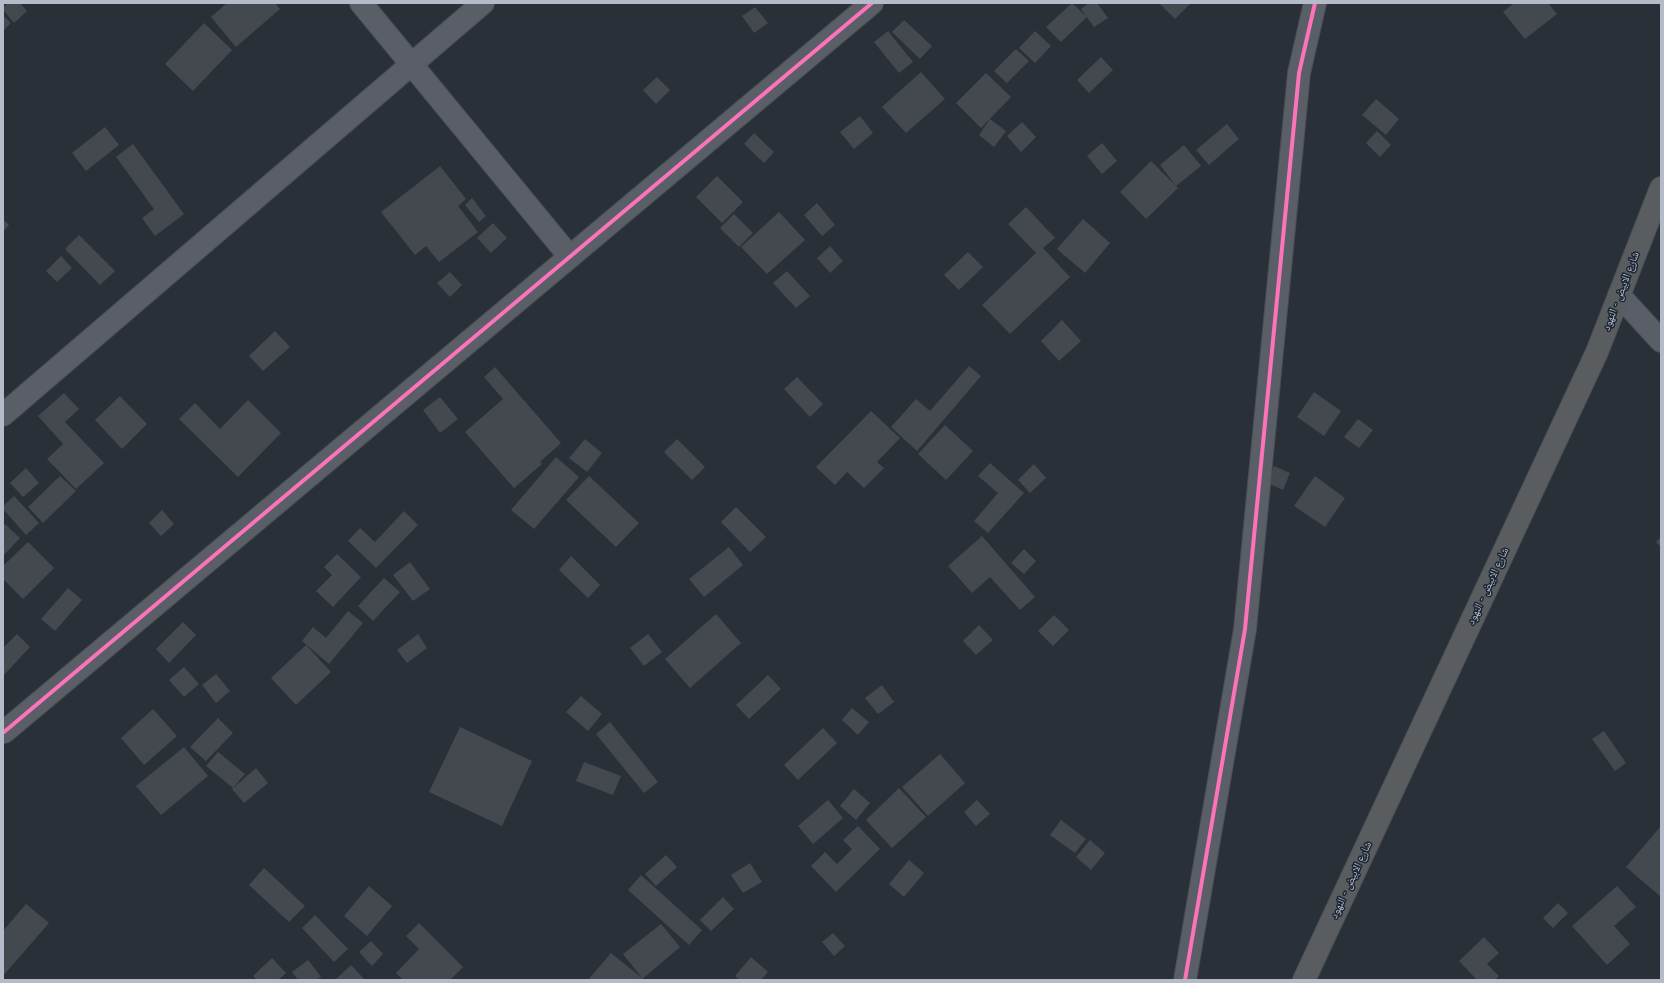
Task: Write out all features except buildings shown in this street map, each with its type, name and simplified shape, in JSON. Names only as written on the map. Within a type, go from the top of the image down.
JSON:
[{"type":"highway","name":"شارع الابيض - النهود","points":[[1304,980],[1597,352],[1661,188]]},
{"type":"street","points":[[361,3],[570,257]]},
{"type":"street","points":[[3,415],[483,3]]},
{"type":"street","points":[[4,732],[872,3]]},
{"type":"street","points":[[1185,980],[1245,629],[1299,73],[1315,3]]},
{"type":"street","points":[[1619,295],[1661,341]]},
{"type":"cycle path","points":[[4,732],[872,3]]},
{"type":"cycle path","points":[[1185,980],[1245,629],[1299,73],[1315,3]]}]
